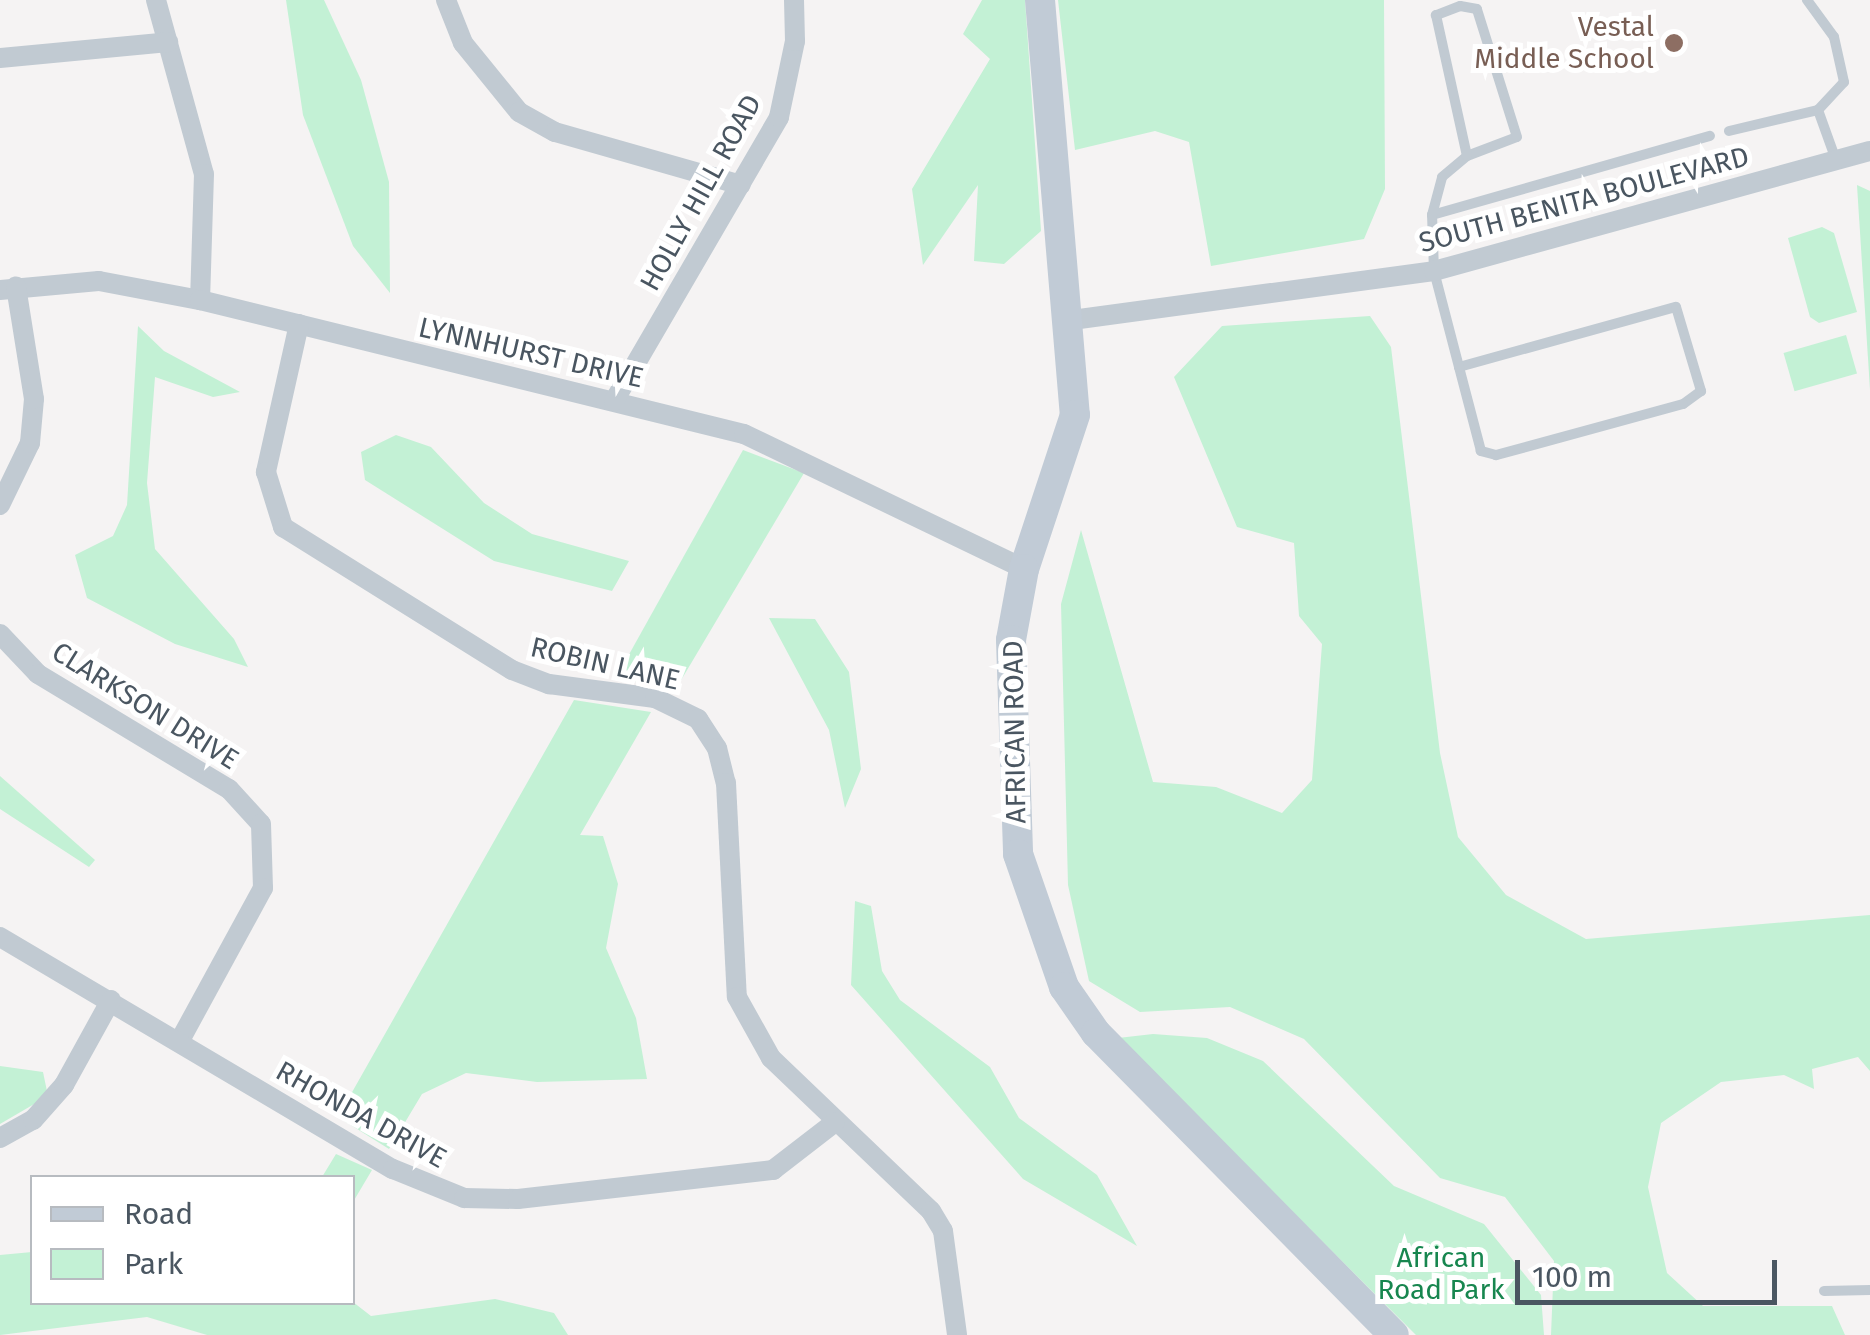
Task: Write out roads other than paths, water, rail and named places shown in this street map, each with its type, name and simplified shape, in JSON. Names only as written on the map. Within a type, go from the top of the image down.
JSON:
[{"type":"street","points":[[156,0],[204,174],[200,300]]},
{"type":"street","points":[[446,0],[464,43],[519,112],[556,132],[741,185]]},
{"type":"street","name":"HOLLY HILL ROAD","points":[[614,400],[741,185],[789,87],[794,0]]},
{"type":"street","name":"AFRICAN ROAD","points":[[1040,0],[1072,320],[1075,415],[1024,569],[1011,640],[1013,808],[1036,922],[1064,987],[1128,1071],[1394,1335]]},
{"type":"street","points":[[0,58],[168,42]]},
{"type":"street","name":"SOUTH BENITA BOULEVARD","points":[[1072,320],[1434,271],[1870,152]]},
{"type":"street","name":"LYNNHURST DRIVE","points":[[8,288],[99,281],[200,300],[614,400],[787,450],[1024,569]]},
{"type":"street","points":[[0,505],[30,443],[34,399],[8,288]]},
{"type":"street","name":"ROBIN LANE","points":[[299,324],[266,472],[283,528],[512,670],[549,684],[655,698],[698,719],[717,748],[726,783],[738,997],[771,1058],[944,1231],[957,1335]]},
{"type":"street","name":"CLARKSON DRIVE","points":[[0,634],[38,674],[229,789],[261,824],[263,888],[179,1042]]},
{"type":"street","name":"RHONDA DRIVE","points":[[0,937],[392,1169],[464,1198],[518,1199],[773,1170],[836,1122]]},
{"type":"street","points":[[0,1138],[33,1120],[64,1086],[112,1000]]},
{"type":"lane","points":[[1729,130],[1818,110],[1844,82],[1846,68],[1808,0]]},
{"type":"lane","points":[[1458,367],[1676,306],[1700,391],[1683,404],[1496,455],[1482,451],[1458,367],[1434,271],[1432,215],[1442,177],[1467,156],[1517,137],[1477,9],[1460,6],[1436,15],[1467,156]]},
{"type":"lane","points":[[1818,110],[1836,161]]},
{"type":"lane","points":[[1432,215],[1710,136]]},
{"type":"lane","points":[[1824,1291],[1870,1290]]},
{"type":"place","name":"Vestal Middle School","points":[[1674,43]]},
{"type":"park label","name":"African Road Park","points":[[1441,1274]]}]
